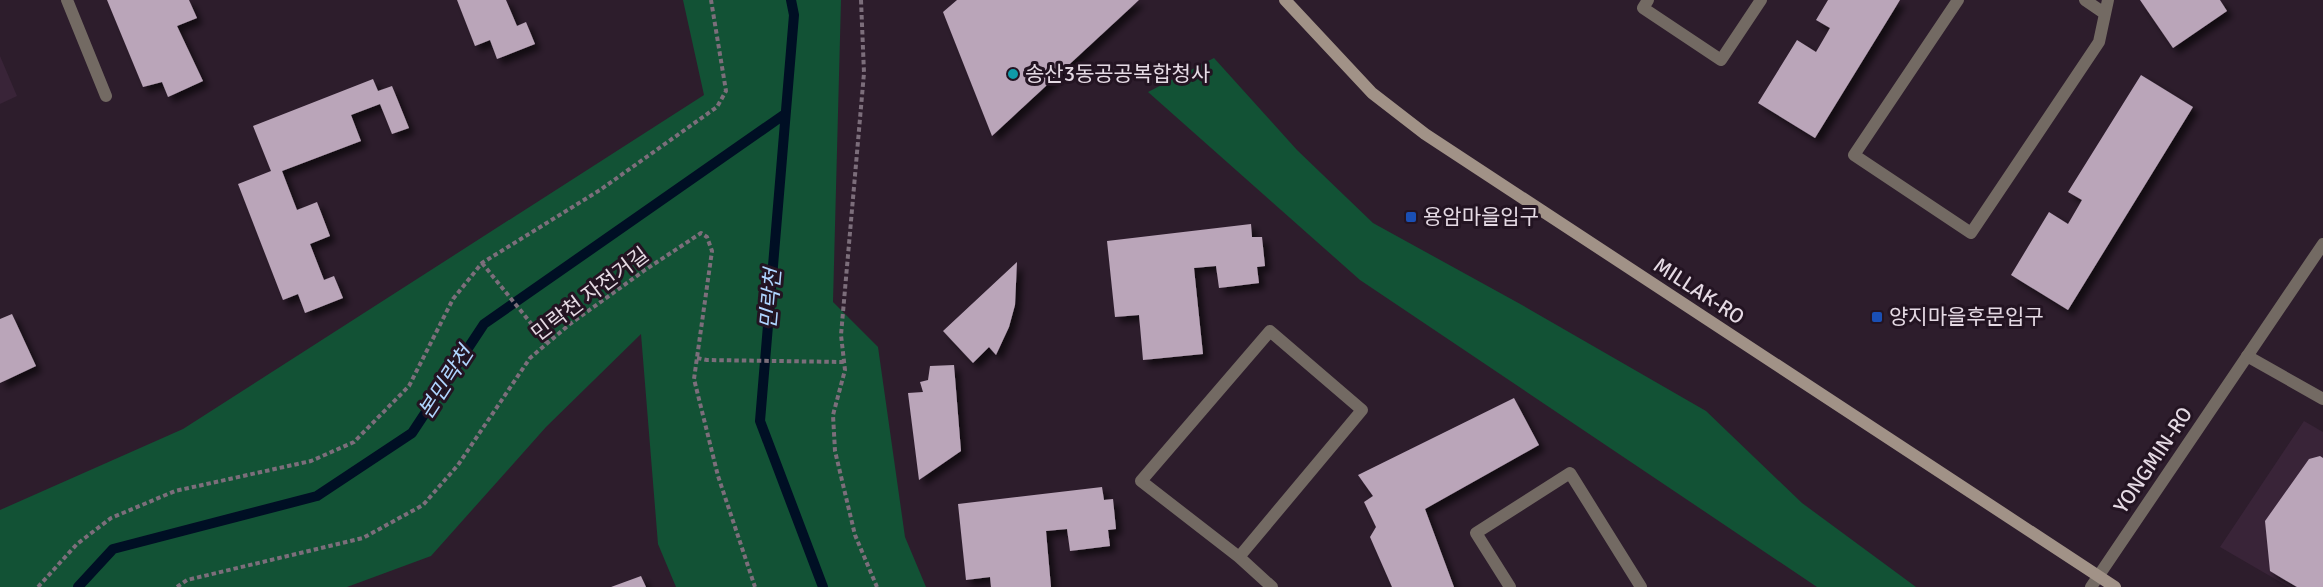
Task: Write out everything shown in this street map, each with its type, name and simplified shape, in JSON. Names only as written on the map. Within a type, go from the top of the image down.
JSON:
[{"type":"main road","name":"MILLAK-RO","points":[[1285,0],[1372,93],[1425,134],[2095,582],[2115,587]]},
{"type":"street","points":[[67,0],[106,96]]},
{"type":"street","points":[[1648,0],[1643,8],[1721,60],[1761,0]]},
{"type":"street","points":[[1958,0],[1854,155],[1971,233],[2099,42],[2108,0]]},
{"type":"street","points":[[2085,0],[2104,13]]},
{"type":"street","name":"YONGMIN-RO","points":[[2095,582],[2323,244]]},
{"type":"street","points":[[1239,557],[1362,410],[1270,331],[1141,481],[1239,557],[1272,587]]},
{"type":"street","points":[[2247,356],[2323,399]]},
{"type":"street","points":[[1510,587],[1476,533],[1570,473],[1641,587]]},
{"type":"path","points":[[38,587],[77,544],[111,518],[175,491],[311,461],[354,442],[410,386],[453,299],[482,263],[600,190],[717,107],[726,91],[711,0]]},
{"type":"path","points":[[861,0],[864,73],[841,335],[845,370],[833,415],[835,451],[855,535],[877,587]]},
{"type":"path","name":"민락천 자전거길","points":[[177,587],[187,580],[363,538],[423,505],[458,465],[530,358],[636,277],[701,233],[707,237],[712,251],[694,379],[718,476],[755,587]]},
{"type":"path","points":[[482,263],[547,343]]},
{"type":"path","points":[[697,358],[844,362]]},
{"type":"shaded area","points":[[0,56],[17,96],[0,104]]},
{"type":"shaded area","points":[[2304,421],[2323,432],[2323,587],[2289,587],[2220,547]]},
{"type":"green space","points":[[683,0],[841,0],[833,302],[878,347],[905,537],[926,587],[676,587],[658,544],[641,334],[546,427],[431,556],[347,587],[0,587],[0,510],[183,429],[704,95]]},
{"type":"green space","points":[[1214,58],[1297,150],[1373,223],[1522,305],[1706,411],[1802,503],[1916,587],[1817,587],[1360,280],[1148,92]]},
{"type":"building","points":[[107,0],[189,0],[197,18],[177,26],[203,81],[168,97],[162,82],[143,87]]},
{"type":"building","points":[[457,0],[506,0],[517,26],[526,22],[535,44],[497,59],[490,40],[475,46]]},
{"type":"building","name":"송산3동공공복합청사","points":[[957,0],[1139,0],[992,136],[943,12]]},
{"type":"building","points":[[1828,0],[1900,0],[1815,138],[1758,103],[1797,40],[1816,52],[1830,28],[1816,20]]},
{"type":"building","points":[[2140,0],[2220,0],[2227,11],[2173,48]]},
{"type":"building","points":[[2141,75],[2193,107],[2068,310],[2011,275],[2049,212],[2068,224],[2082,200],[2068,192]]},
{"type":"building","points":[[373,79],[378,91],[392,86],[409,128],[392,134],[380,104],[351,115],[361,141],[282,171],[297,210],[317,202],[330,236],[310,244],[324,280],[334,276],[343,298],[305,313],[298,294],[283,300],[238,184],[271,171],[253,126]]},
{"type":"building","points":[[1251,224],[1252,237],[1262,237],[1265,266],[1257,267],[1259,283],[1219,288],[1216,266],[1194,268],[1203,354],[1143,360],[1139,315],[1115,317],[1107,241]]},
{"type":"building","points":[[1017,262],[1015,305],[1009,327],[996,355],[989,347],[973,363],[943,331]]},
{"type":"building","points":[[12,314],[36,366],[0,383],[0,319]]},
{"type":"building","points":[[954,365],[961,451],[919,480],[908,393],[923,392],[920,382],[928,380],[930,366]]},
{"type":"building","points":[[1514,398],[1539,445],[1425,509],[1454,587],[1392,587],[1370,537],[1376,527],[1364,502],[1373,496],[1358,475]]},
{"type":"building","points":[[2320,456],[2323,458],[2323,587],[2297,587],[2270,571],[2265,521],[2309,459]]},
{"type":"building","points":[[1102,487],[1104,500],[1113,499],[1116,529],[1108,530],[1110,546],[1070,551],[1067,529],[1046,531],[1051,587],[991,587],[990,577],[966,580],[958,504]]},
{"type":"building","points":[[641,576],[646,587],[611,587]]},
{"type":"waterway","name":"민락천","points":[[791,0],[794,15],[760,421],[823,587]]},
{"type":"waterway","name":"본민락천","points":[[78,587],[113,549],[317,496],[412,433],[484,324],[785,114]]},
{"type":"place","name":"송산3동공공복합청사","points":[[1013,74]]},
{"type":"place","name":"용암마을입구","points":[[1411,217]]},
{"type":"place","name":"양지마을후문입구","points":[[1877,317]]}]
